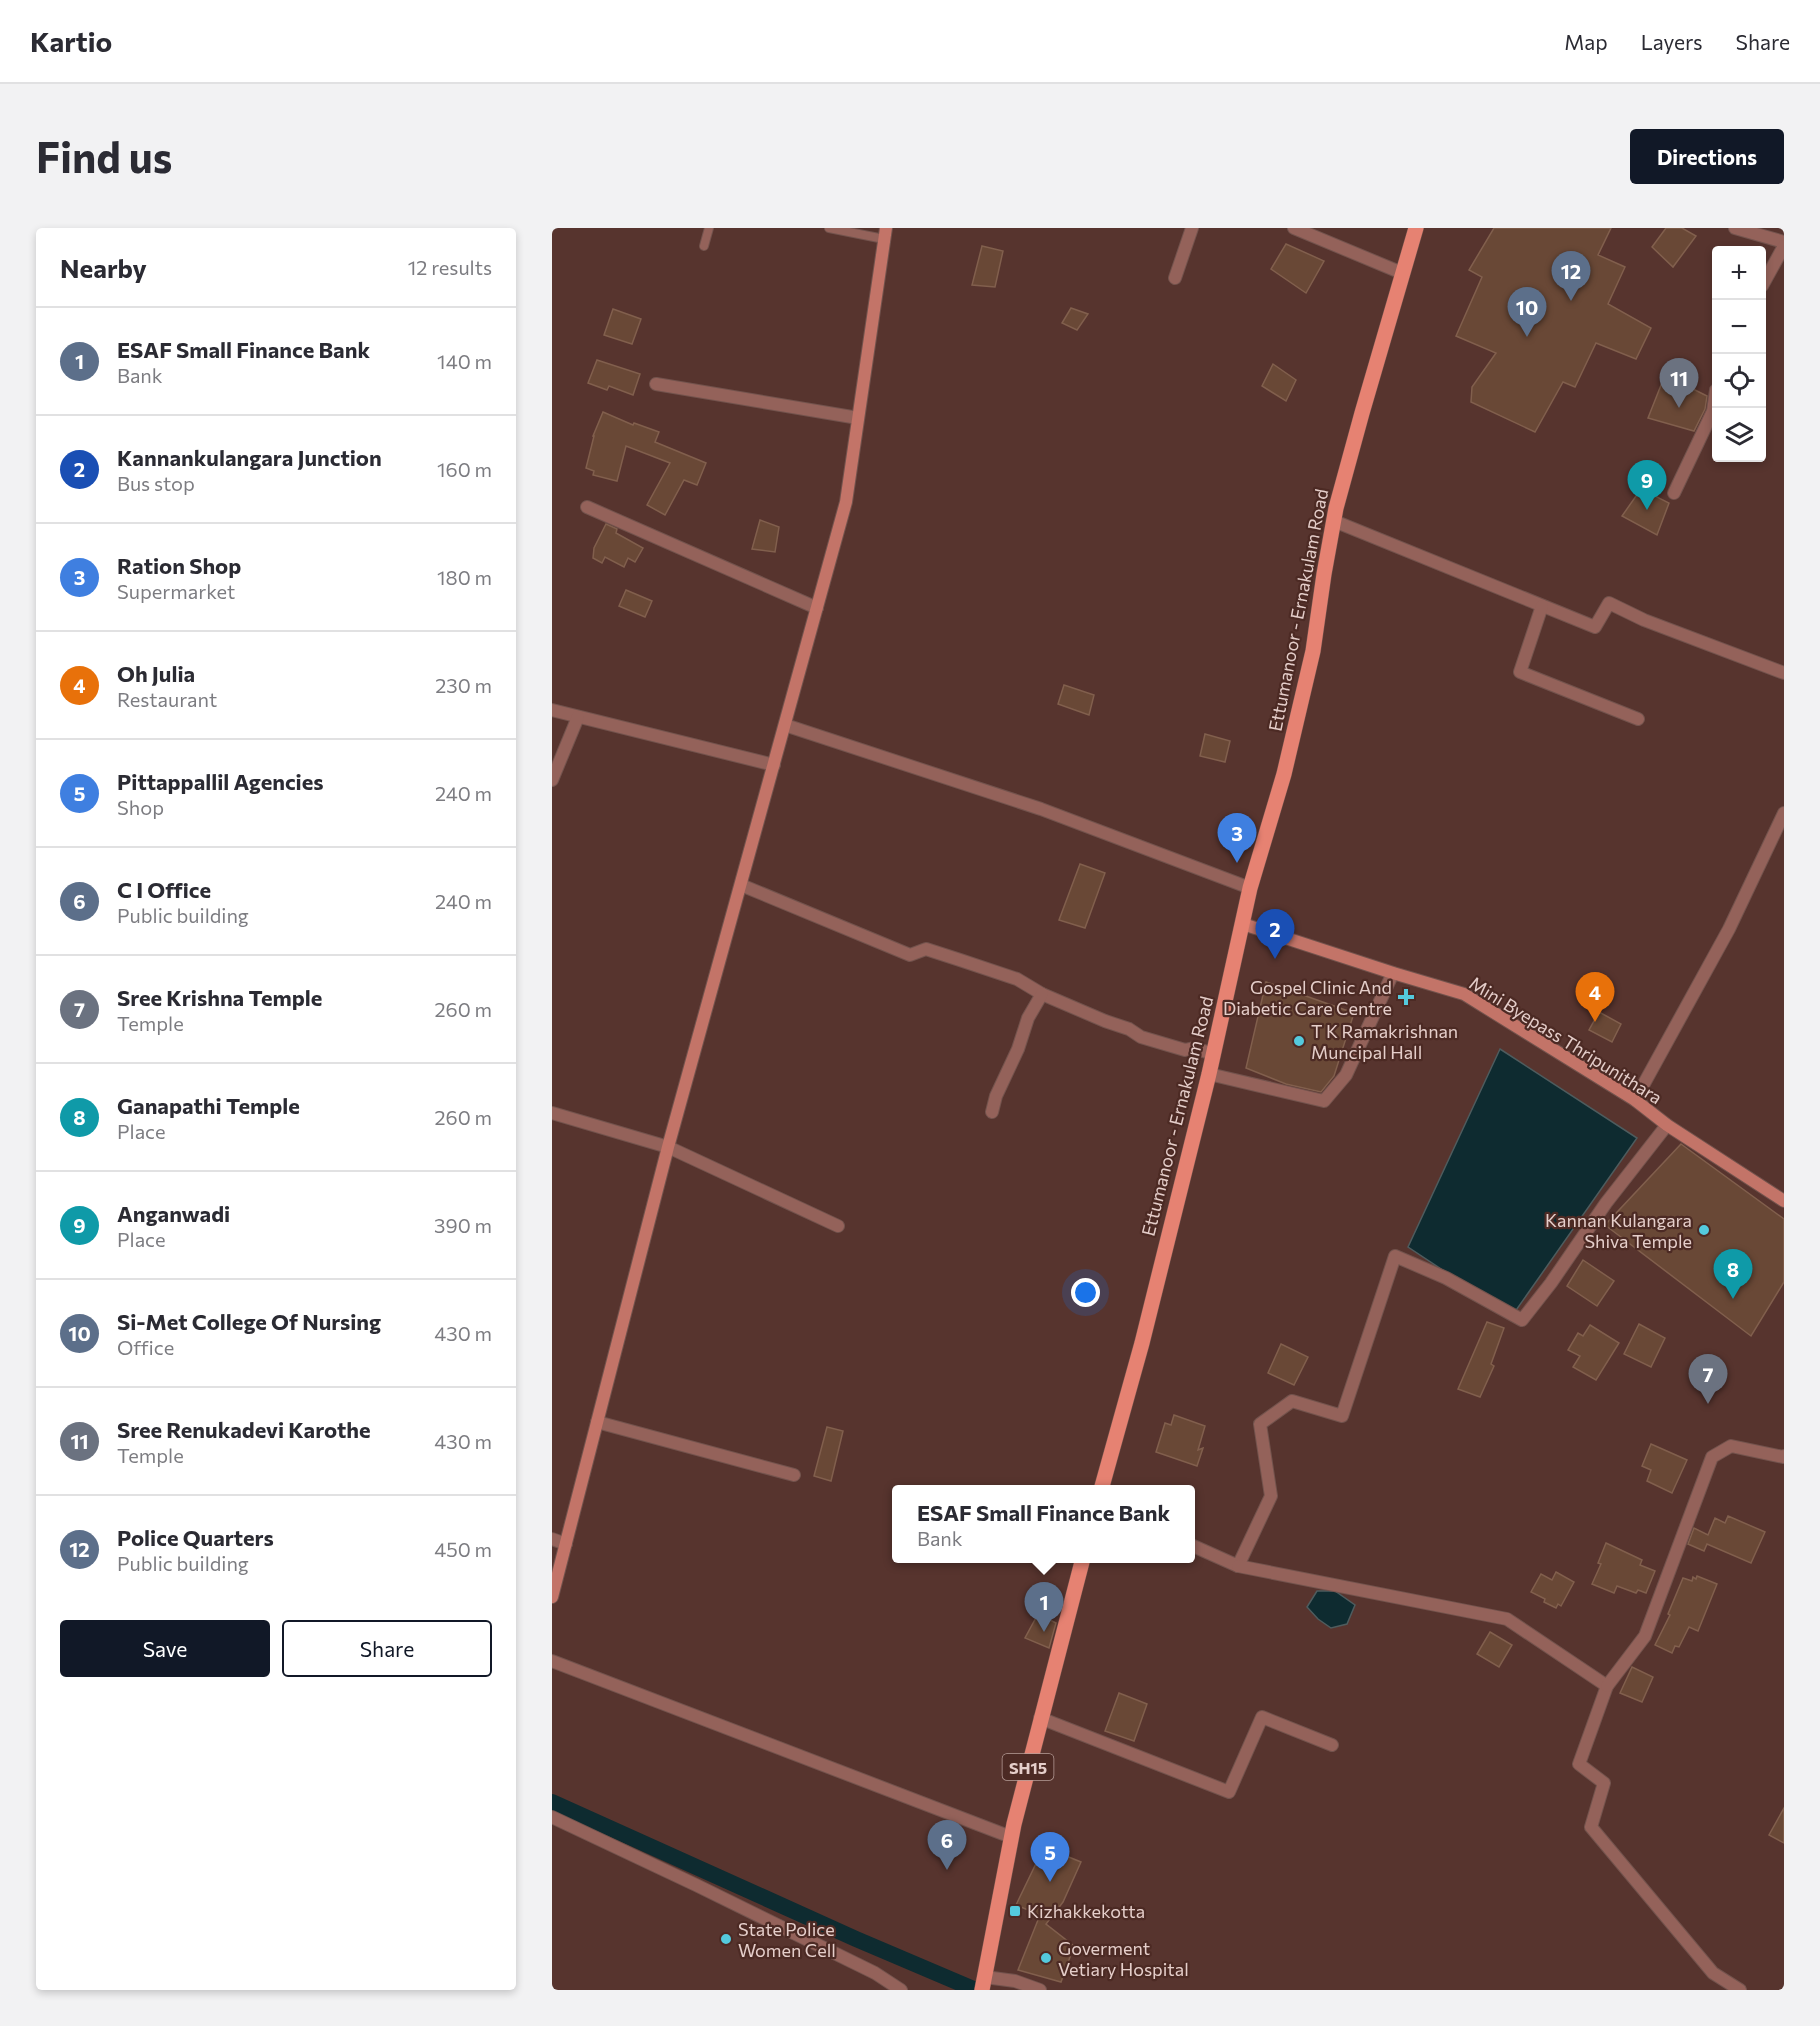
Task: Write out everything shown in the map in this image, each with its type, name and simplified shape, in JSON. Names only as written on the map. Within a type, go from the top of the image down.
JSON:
[{"type":"main road","name":"Ettumanoor - Ernakulam Road","points":[[1102,1485],[1142,1343],[1209,1074],[1250,888],[1284,774],[1313,651],[1334,521],[1362,413],[1416,228]]},
{"type":"main road","points":[[552,1597],[668,1147],[846,502],[885,234]]},
{"type":"main road","name":"Mini Byepass Thripunithara","points":[[1243,924],[1464,994],[1635,1100],[1667,1125],[1784,1201]]},
{"type":"main road","name":"SH15","points":[[983,1984],[1011,1837],[1082,1563]]},
{"type":"street","points":[[1175,278],[1192,228]]},
{"type":"street","points":[[1294,228],[1402,273]]},
{"type":"street","points":[[1735,228],[1784,244],[1766,277]]},
{"type":"street","points":[[656,384],[858,418]]},
{"type":"street","points":[[1674,493],[1713,408]]},
{"type":"street","points":[[587,507],[817,608]]},
{"type":"street","points":[[1334,521],[1595,627],[1608,603],[1644,620],[1784,673]]},
{"type":"street","points":[[1542,606],[1520,672],[1638,718]]},
{"type":"street","points":[[552,710],[774,765]]},
{"type":"street","points":[[552,780],[578,717]]},
{"type":"street","points":[[785,725],[1041,810],[1250,888]]},
{"type":"street","points":[[1635,1100],[1729,928],[1784,813]]},
{"type":"street","points":[[741,885],[910,955],[926,950],[1017,979],[1042,994],[1129,1029],[1141,1037],[1185,1050],[1194,1048],[1213,1054]]},
{"type":"street","points":[[1209,1074],[1323,1101],[1346,1076],[1393,973]]},
{"type":"street","points":[[992,1112],[996,1096],[1018,1049],[1028,1018],[1042,994]]},
{"type":"street","points":[[552,1113],[668,1147],[838,1226]]},
{"type":"street","points":[[1238,1566],[1271,1496],[1260,1424],[1292,1401],[1342,1416],[1395,1256],[1446,1278],[1522,1320],[1606,1203],[1667,1125]]},
{"type":"street","points":[[597,1422],[794,1475]]},
{"type":"street","points":[[1740,1990],[1713,1973],[1591,1827],[1604,1782],[1579,1764],[1607,1686],[1645,1635],[1712,1457],[1731,1446],[1784,1456]]},
{"type":"street","points":[[552,1539],[566,1544]]},
{"type":"street","points":[[1195,1547],[1238,1566],[1507,1618],[1607,1686]]},
{"type":"street","points":[[552,1660],[1011,1837]]},
{"type":"street","points":[[1041,1718],[1229,1792],[1262,1717],[1332,1745]]},
{"type":"street","points":[[552,1817],[854,1963],[901,1990]]},
{"type":"street","points":[[983,1984],[1015,1981],[1040,1990]]},
{"type":"lane","points":[[704,246],[709,228]]},
{"type":"lane","points":[[829,228],[885,234]]},
{"type":"water","points":[[1500,1049],[1637,1138],[1512,1316],[1408,1247]]},
{"type":"water","points":[[1317,1591],[1335,1591],[1355,1605],[1347,1624],[1331,1628],[1307,1607]]},
{"type":"building","points":[[1494,228],[1611,228],[1598,255],[1625,267],[1608,304],[1651,328],[1636,359],[1596,343],[1575,387],[1563,382],[1535,432],[1471,402],[1472,387],[1496,353],[1456,336],[1482,277],[1469,270]]},
{"type":"building","points":[[1666,228],[1682,228],[1696,236],[1673,267],[1652,247]]},
{"type":"building","points":[[1286,244],[1324,261],[1306,293],[1271,269]]},
{"type":"building","points":[[982,246],[1003,251],[995,287],[972,285]]},
{"type":"building","points":[[1071,308],[1088,314],[1077,330],[1062,323]]},
{"type":"building","points":[[613,309],[641,319],[632,344],[604,335]]},
{"type":"building","points":[[597,360],[640,374],[633,395],[609,386],[607,390],[588,383]]},
{"type":"building","points":[[1273,364],[1296,380],[1286,401],[1262,386]]},
{"type":"building","points":[[1665,375],[1707,396],[1705,409],[1694,431],[1648,418]]},
{"type":"building","points":[[603,412],[633,425],[634,423],[659,432],[655,442],[706,463],[697,485],[684,480],[665,515],[647,505],[670,463],[626,446],[617,481],[593,475],[594,471],[586,468],[593,436]]},
{"type":"building","points":[[1641,489],[1669,503],[1657,535],[1622,516]]},
{"type":"building","points":[[760,520],[779,527],[775,552],[752,549]]},
{"type":"building","points":[[606,524],[617,529],[616,533],[643,548],[635,562],[628,558],[624,567],[605,557],[602,563],[593,558],[594,548]]},
{"type":"building","points":[[626,590],[652,601],[645,617],[619,606]]},
{"type":"building","points":[[1064,685],[1094,695],[1089,715],[1058,704]]},
{"type":"building","points":[[1205,734],[1230,741],[1225,762],[1200,756]]},
{"type":"building","points":[[1080,864],[1105,873],[1085,928],[1059,920]]},
{"type":"building","name":"T K Ramakrishnan Muncipal Hall","points":[[1266,982],[1354,1013],[1334,1076],[1321,1092],[1286,1084],[1246,1068]]},
{"type":"building","points":[[1599,1012],[1621,1024],[1612,1042],[1589,1030]]},
{"type":"building","points":[[1681,1144],[1784,1219],[1784,1282],[1751,1336],[1605,1225]]},
{"type":"building","points":[[1583,1260],[1614,1281],[1597,1306],[1567,1286]]},
{"type":"building","points":[[1487,1322],[1504,1328],[1491,1364],[1494,1366],[1480,1397],[1458,1389]]},
{"type":"building","points":[[1639,1324],[1665,1338],[1651,1367],[1624,1354]]},
{"type":"building","points":[[1590,1325],[1619,1343],[1596,1380],[1573,1367],[1580,1356],[1568,1350],[1578,1333],[1583,1336]]},
{"type":"building","points":[[1281,1344],[1308,1357],[1294,1385],[1268,1373]]},
{"type":"building","points":[[1174,1415],[1205,1426],[1198,1450],[1203,1448],[1197,1466],[1156,1452],[1165,1423],[1171,1425]]},
{"type":"building","points":[[827,1427],[843,1431],[831,1481],[814,1476]]},
{"type":"building","points":[[1651,1444],[1687,1460],[1672,1493],[1647,1481],[1651,1470],[1642,1466]]},
{"type":"building","points":[[1728,1516],[1765,1532],[1751,1563],[1707,1544],[1704,1551],[1688,1544],[1694,1528],[1708,1535],[1715,1518],[1725,1523]]},
{"type":"building","points":[[1606,1543],[1642,1560],[1640,1565],[1655,1571],[1646,1593],[1638,1590],[1636,1593],[1617,1586],[1614,1593],[1592,1584],[1601,1564],[1598,1563]]},
{"type":"building","points":[[1556,1572],[1574,1582],[1561,1606],[1558,1604],[1556,1608],[1531,1592],[1541,1574],[1552,1580]]},
{"type":"building","points":[[1697,1576],[1717,1584],[1698,1631],[1689,1627],[1679,1647],[1675,1646],[1672,1653],[1655,1645],[1670,1615],[1668,1614],[1683,1578],[1692,1581],[1693,1577],[1696,1579]]},
{"type":"building","points":[[1038,1614],[1056,1623],[1049,1648],[1025,1638]]},
{"type":"building","points":[[1490,1632],[1512,1645],[1499,1667],[1477,1654]]},
{"type":"building","points":[[1632,1667],[1653,1677],[1642,1702],[1620,1693]]},
{"type":"building","points":[[1119,1693],[1147,1704],[1134,1741],[1105,1731]]},
{"type":"building","points":[[1784,1808],[1784,1843],[1769,1835]]},
{"type":"building","points":[[1044,1847],[1081,1862],[1063,1902],[1046,1924],[1074,1946],[1061,1982],[1018,1970],[1040,1915],[1016,1905]]},
{"type":"waterway","points":[[552,1802],[856,1939],[976,1990]]},
{"type":"place","name":"Police Quarters","points":[[1571,301]]},
{"type":"place","name":"Si-Met College Of Nursing","points":[[1527,337]]},
{"type":"place","name":"Sree Renukadevi Karothe","points":[[1679,408]]},
{"type":"place","name":"Anganwadi","points":[[1647,510]]},
{"type":"place","name":"Ration Shop","points":[[1237,863]]},
{"type":"place","name":"Kannankulangara Junction","points":[[1275,959]]},
{"type":"place","name":"Gospel Clinic And Diabetic Care Centre","points":[[1406,997]]},
{"type":"place","name":"Oh Julia","points":[[1595,1022]]},
{"type":"place","name":"T K Ramakrishnan Muncipal Hall","points":[[1299,1041]]},
{"type":"place","name":"Kannan Kulangara Shiva Temple","points":[[1704,1230]]},
{"type":"place","name":"Ganapathi Temple","points":[[1733,1299]]},
{"type":"place","name":"Sree Krishna Temple","points":[[1708,1404]]},
{"type":"place","name":"ESAF Small Finance Bank","points":[[1044,1632]]},
{"type":"place","name":"C I Office","points":[[947,1870]]},
{"type":"place","name":"Pittappallil Agencies","points":[[1050,1882]]},
{"type":"place","name":"Kizhakkekotta","points":[[1015,1911]]},
{"type":"place","name":"State Police Women Cell","points":[[726,1939]]},
{"type":"place","name":"Goverment Vetiary Hospital","points":[[1046,1958]]}]
